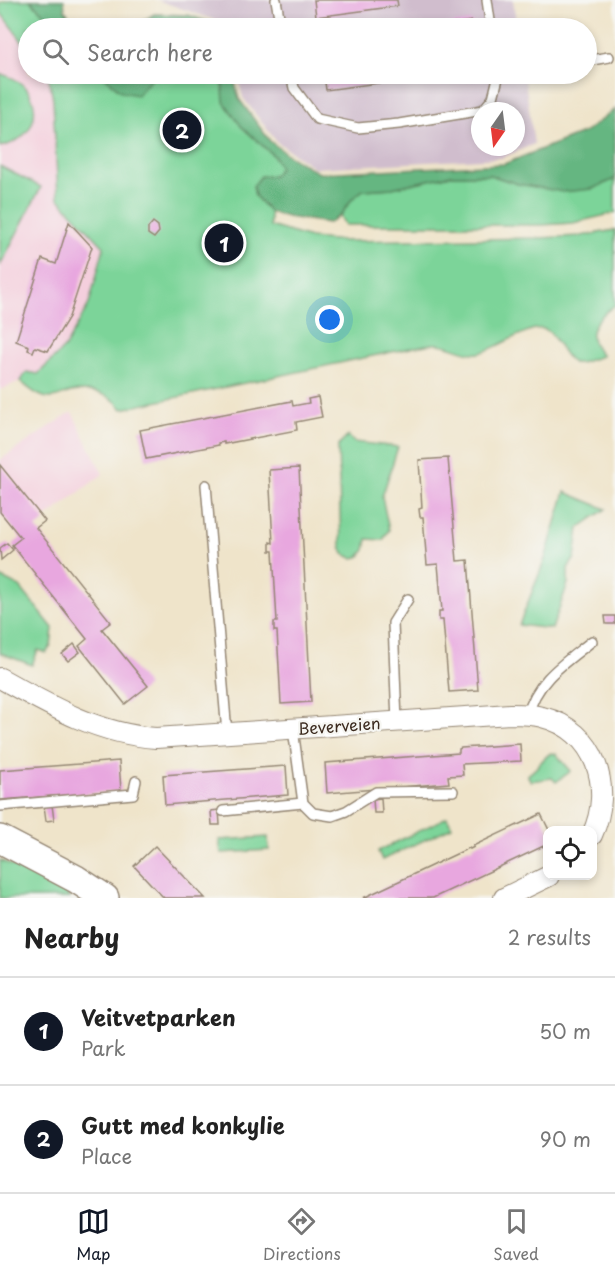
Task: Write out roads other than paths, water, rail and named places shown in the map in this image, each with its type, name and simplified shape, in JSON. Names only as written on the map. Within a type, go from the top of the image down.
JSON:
[{"type":"street","name":"Beverveien","points":[[0,678],[78,719],[118,732],[156,738],[510,714],[528,715],[557,722],[571,730],[589,748],[596,761],[602,792],[601,809],[595,826]]},
{"type":"street","points":[[0,839],[76,879],[98,896]]},
{"type":"street","points":[[504,898],[543,879]]},
{"type":"lane","points":[[276,0],[279,18]]},
{"type":"lane","points":[[487,0],[490,18]]},
{"type":"lane","points":[[597,59],[609,57]]},
{"type":"lane","points":[[293,84],[317,119],[358,128],[399,124],[483,110],[494,98],[497,84]]},
{"type":"lane","points":[[206,485],[227,733]]},
{"type":"lane","points":[[397,722],[393,623],[408,599]]},
{"type":"lane","points":[[528,715],[533,696],[546,679],[592,641]]},
{"type":"lane","points":[[293,729],[303,803],[313,813],[332,816],[346,811],[376,792],[453,791]]},
{"type":"lane","points":[[0,806],[134,794],[136,781]]},
{"type":"lane","points":[[223,811],[303,803]]},
{"type":"place","name":"Gutt med konkylie","points":[[182,130]]},
{"type":"place","name":"Veitvetparken","points":[[224,243]]}]
